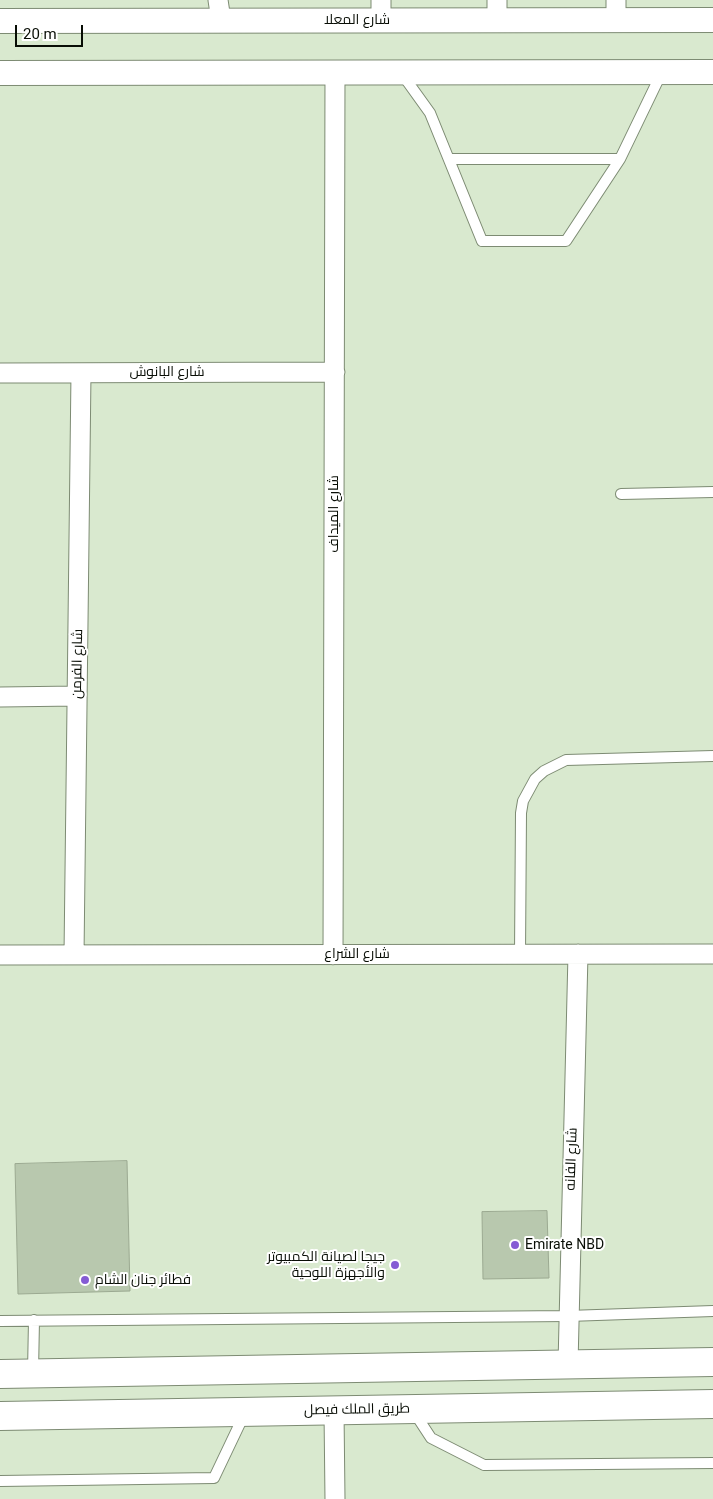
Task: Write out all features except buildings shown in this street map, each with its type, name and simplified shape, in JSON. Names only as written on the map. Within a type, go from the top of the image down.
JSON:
[{"type":"main road","points":[[0,1374],[713,1362]]},
{"type":"main road","points":[[334,1411],[335,1389],[346,1383],[568,1379],[654,1363]]},
{"type":"main road","name":"طريق الملك فيصل","points":[[0,1416],[713,1404]]},
{"type":"street","name":"شارع المعلا","points":[[0,21],[219,10],[616,10],[713,20]]},
{"type":"street","points":[[0,73],[713,72]]},
{"type":"street","name":"شارع الميداف","points":[[333,954],[335,73]]},
{"type":"street","name":"شارع البانوش","points":[[0,373],[335,372]]},
{"type":"street","name":"شارع الفرمن","points":[[74,955],[81,373]]},
{"type":"street","points":[[0,697],[77,696]]},
{"type":"street","name":"شارع الفانه","points":[[568,1364],[578,954]]},
{"type":"street","name":"شارع الشراع","points":[[0,955],[713,954]]},
{"type":"street","points":[[334,1411],[335,1499]]},
{"type":"lane","points":[[401,73],[430,113],[482,241],[566,241],[620,159],[662,72]]},
{"type":"lane","points":[[450,159],[620,159]]},
{"type":"lane","points":[[621,494],[713,492]]},
{"type":"lane","points":[[520,954],[521,813],[523,800],[535,779],[549,768],[566,760],[713,756]]},
{"type":"lane","points":[[0,1321],[568,1316],[713,1311]]},
{"type":"lane","points":[[33,1373],[34,1320]]},
{"type":"lane","points":[[412,1409],[431,1438],[484,1465],[713,1463]]},
{"type":"lane","points":[[0,1481],[214,1478],[246,1412]]},
{"type":"place","name":"Emirate NBD","points":[[515,1245]]},
{"type":"place","name":"جيجا لصيانة الكمبيوتر والأجهزة اللوحية","points":[[395,1265]]},
{"type":"place","name":"فطائر جنان الشام","points":[[85,1280]]}]
